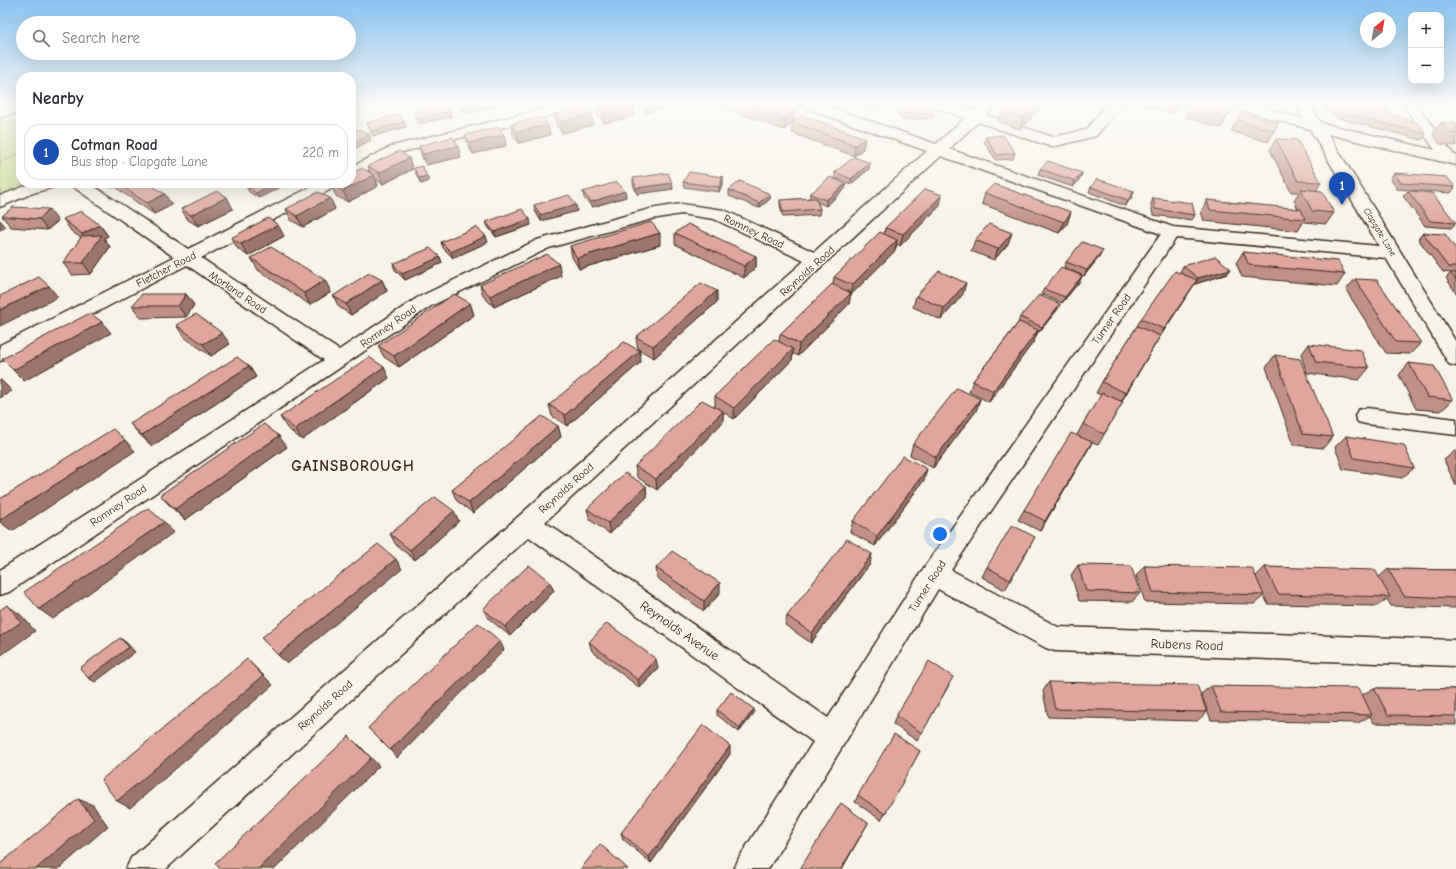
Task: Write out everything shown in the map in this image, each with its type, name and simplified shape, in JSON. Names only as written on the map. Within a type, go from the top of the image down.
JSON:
[{"type":"street","points":[[356,170],[397,149],[411,146]]},
{"type":"street","points":[[924,146],[1171,232],[1392,252]]},
{"type":"street","name":"Reynolds Road","points":[[142,869],[528,523],[945,146]]},
{"type":"street","name":"Clapgate Lane","points":[[1329,146],[1456,359]]},
{"type":"street","points":[[1396,146],[1452,159]]},
{"type":"street","points":[[1442,146],[1452,159]]},
{"type":"street","points":[[0,202],[34,188]]},
{"type":"street","name":"Morland Road","points":[[85,188],[339,360]]},
{"type":"street","name":"Fletcher Road","points":[[0,354],[321,188]]},
{"type":"street","name":"Romney Road","points":[[0,584],[339,360],[424,302],[543,244],[650,214],[681,209],[718,214],[818,261]]},
{"type":"street","name":"Turner Road","points":[[750,869],[934,574],[1171,232]]},
{"type":"street","points":[[1366,416],[1456,427]]},
{"type":"street","name":"Reynolds Avenue","points":[[528,523],[831,738]]},
{"type":"street","name":"Rubens Road","points":[[934,574],[1055,639],[1456,653]]},
{"type":"path","points":[[0,162],[16,155]]},
{"type":"green space","points":[[0,146],[16,146],[16,188],[21,188],[0,197]]},
{"type":"building","points":[[419,146],[458,146],[458,146],[423,154]]},
{"type":"building","points":[[991,146],[1010,146],[1015,153],[997,155]]},
{"type":"building","points":[[1279,146],[1300,146],[1321,182],[1298,181]]},
{"type":"building","points":[[399,151],[409,158],[379,173],[368,166]]},
{"type":"building","points":[[854,157],[870,163],[851,179],[835,172]]},
{"type":"building","points":[[1048,161],[1082,173],[1075,181],[1040,169]]},
{"type":"building","points":[[422,166],[427,176],[419,178],[414,168]]},
{"type":"building","points":[[362,168],[374,175],[356,184],[356,171]]},
{"type":"building","points":[[689,172],[723,177],[719,187],[683,182]]},
{"type":"building","points":[[668,173],[672,183],[636,188],[633,178]]},
{"type":"building","points":[[1394,173],[1447,177],[1455,187],[1401,183]]},
{"type":"building","points":[[830,177],[846,184],[826,200],[810,194]]},
{"type":"building","points":[[1097,179],[1134,191],[1128,200],[1091,187]]},
{"type":"building","points":[[740,181],[770,194],[759,203],[729,190]]},
{"type":"building","points":[[617,182],[625,191],[591,202],[583,192]]},
{"type":"building","points":[[994,184],[1071,212],[1064,222],[985,193]]},
{"type":"building","points":[[124,188],[156,188],[165,194],[147,203]]},
{"type":"building","points":[[249,188],[266,188],[256,193]]},
{"type":"building","points":[[337,188],[349,188],[343,191]]},
{"type":"building","points":[[925,189],[942,195],[903,234],[885,228]]},
{"type":"building","points":[[1301,189],[1322,191],[1334,213],[1312,211]]},
{"type":"building","points":[[217,191],[227,197],[191,215],[181,209]]},
{"type":"building","points":[[1408,191],[1432,193],[1456,223],[1430,221]]},
{"type":"building","points":[[318,192],[330,198],[297,216],[286,209]]},
{"type":"building","points":[[569,195],[576,205],[540,215],[534,205]]},
{"type":"building","points":[[816,198],[820,209],[783,212],[780,200]]},
{"type":"building","points":[[1153,198],[1192,203],[1195,215],[1155,209]]},
{"type":"building","points":[[1207,200],[1301,209],[1305,219],[1210,210]]},
{"type":"building","points":[[13,207],[49,209],[39,219],[2,216]]},
{"type":"building","points":[[522,209],[530,219],[494,232],[486,222]]},
{"type":"building","points":[[81,211],[100,225],[82,234],[63,219]]},
{"type":"building","points":[[268,218],[278,225],[241,244],[231,238]]},
{"type":"building","points":[[651,222],[660,233],[577,258],[570,246]]},
{"type":"building","points":[[688,224],[756,256],[744,266],[675,233]]},
{"type":"building","points":[[989,224],[1012,233],[998,249],[975,240]]},
{"type":"building","points":[[476,227],[486,236],[451,252],[441,242]]},
{"type":"building","points":[[880,232],[897,240],[852,285],[834,277]]},
{"type":"building","points":[[1423,233],[1445,234],[1456,249],[1456,267],[1448,267]]},
{"type":"building","points":[[102,235],[83,263],[63,263],[82,236]]},
{"type":"building","points":[[1082,242],[1103,250],[1087,270],[1066,262]]},
{"type":"building","points":[[271,247],[325,280],[304,293],[251,258]]},
{"type":"building","points":[[430,248],[440,257],[402,274],[393,264]]},
{"type":"building","points":[[1243,252],[1338,261],[1345,274],[1249,265]]},
{"type":"building","points":[[547,254],[559,264],[490,296],[480,285]]},
{"type":"building","points":[[1215,256],[1231,269],[1198,278],[1183,266]]},
{"type":"building","points":[[1061,267],[1082,276],[1065,297],[1044,289]]},
{"type":"building","points":[[939,271],[966,283],[944,308],[916,296]]},
{"type":"building","points":[[1175,271],[1197,280],[1164,329],[1141,319]]},
{"type":"building","points":[[369,273],[382,280],[346,304],[333,296]]},
{"type":"building","points":[[1451,273],[1456,273],[1456,280]]},
{"type":"building","points":[[39,277],[49,286],[0,310],[0,296]]},
{"type":"building","points":[[1355,279],[1377,280],[1421,343],[1396,342]]},
{"type":"building","points":[[701,283],[717,291],[653,346],[636,337]]},
{"type":"building","points":[[832,284],[851,293],[799,344],[780,334]]},
{"type":"building","points":[[142,294],[186,294],[178,306],[132,306]]},
{"type":"building","points":[[454,294],[470,303],[394,356],[378,346]]},
{"type":"building","points":[[1039,295],[1060,304],[1042,327],[1020,317]]},
{"type":"building","points":[[90,313],[102,322],[13,370],[2,359]]},
{"type":"building","points":[[196,314],[222,333],[203,344],[176,325]]},
{"type":"building","points":[[1019,322],[1038,330],[993,391],[973,381]]},
{"type":"building","points":[[1137,326],[1160,336],[1126,393],[1102,382]]},
{"type":"building","points":[[774,339],[793,349],[734,408],[715,396]]},
{"type":"building","points":[[624,342],[640,351],[565,415],[549,405]]},
{"type":"building","points":[[1309,344],[1361,350],[1369,368],[1316,362]]},
{"type":"building","points":[[1275,355],[1300,359],[1333,437],[1303,434]]},
{"type":"building","points":[[237,357],[249,366],[142,435],[130,424]]},
{"type":"building","points":[[369,357],[384,367],[295,429],[280,417]]},
{"type":"building","points":[[1409,363],[1434,366],[1453,400],[1427,397]]},
{"type":"building","points":[[957,388],[980,399],[936,457],[913,444]]},
{"type":"building","points":[[1102,393],[1123,402],[1104,434],[1083,424]]},
{"type":"building","points":[[702,400],[723,411],[656,479],[635,466]]},
{"type":"building","points":[[542,416],[558,426],[469,503],[452,490]]},
{"type":"building","points":[[264,424],[279,436],[175,509],[160,495]]},
{"type":"building","points":[[113,429],[125,440],[0,520],[0,499]]},
{"type":"building","points":[[1071,433],[1092,442],[1045,521],[1024,510]]},
{"type":"building","points":[[1346,436],[1404,445],[1414,468],[1354,458]]},
{"type":"building","points":[[903,456],[927,469],[877,536],[853,521]]},
{"type":"building","points":[[625,473],[646,486],[608,523],[587,509]]},
{"type":"building","points":[[435,497],[454,511],[410,550],[390,534]]},
{"type":"building","points":[[148,508],[164,522],[39,609],[24,592]]},
{"type":"building","points":[[1012,525],[1035,537],[1010,580],[987,567]]},
{"type":"building","points":[[847,539],[872,554],[812,633],[787,616]]},
{"type":"building","points":[[378,544],[396,559],[278,655],[261,638]]},
{"type":"building","points":[[672,551],[720,583],[704,601],[656,568]]},
{"type":"building","points":[[529,565],[550,582],[505,627],[483,609]]},
{"type":"building","points":[[1078,565],[1131,566],[1140,593],[1086,591]]},
{"type":"building","points":[[1144,566],[1252,568],[1264,595],[1153,592]]},
{"type":"building","points":[[1265,567],[1375,570],[1390,597],[1278,594]]},
{"type":"building","points":[[1388,569],[1456,570],[1456,598],[1404,596]]},
{"type":"building","points":[[7,605],[21,622],[0,637],[0,610]]},
{"type":"building","points":[[478,623],[500,641],[390,750],[368,728]]},
{"type":"building","points":[[607,623],[656,659],[638,680],[589,642]]},
{"type":"building","points":[[120,638],[129,647],[88,678],[80,668]]},
{"type":"building","points":[[247,659],[263,676],[117,801],[101,780]]},
{"type":"building","points":[[929,661],[953,677],[922,733],[896,716]]},
{"type":"building","points":[[1049,682],[1197,685],[1207,712],[1055,709]]},
{"type":"building","points":[[1211,686],[1359,688],[1372,715],[1221,712]]},
{"type":"building","points":[[1374,688],[1456,689],[1456,716],[1388,715]]},
{"type":"building","points":[[731,692],[754,709],[740,728],[717,710]]},
{"type":"building","points":[[703,725],[730,746],[649,857],[621,833]]},
{"type":"building","points":[[894,734],[920,751],[885,814],[858,795]]},
{"type":"building","points":[[349,736],[371,758],[258,869],[220,869],[215,863]]},
{"type":"building","points":[[78,799],[94,819],[36,869],[0,869],[0,864]]},
{"type":"building","points":[[841,803],[868,823],[841,869],[800,869]]},
{"type":"building","points":[[600,844],[628,869],[581,869]]},
{"type":"place","name":"Cotman Road","points":[[1342,205]]},
{"type":"district","name":"GAINSBOROUGH","points":[[353,466]]}]
